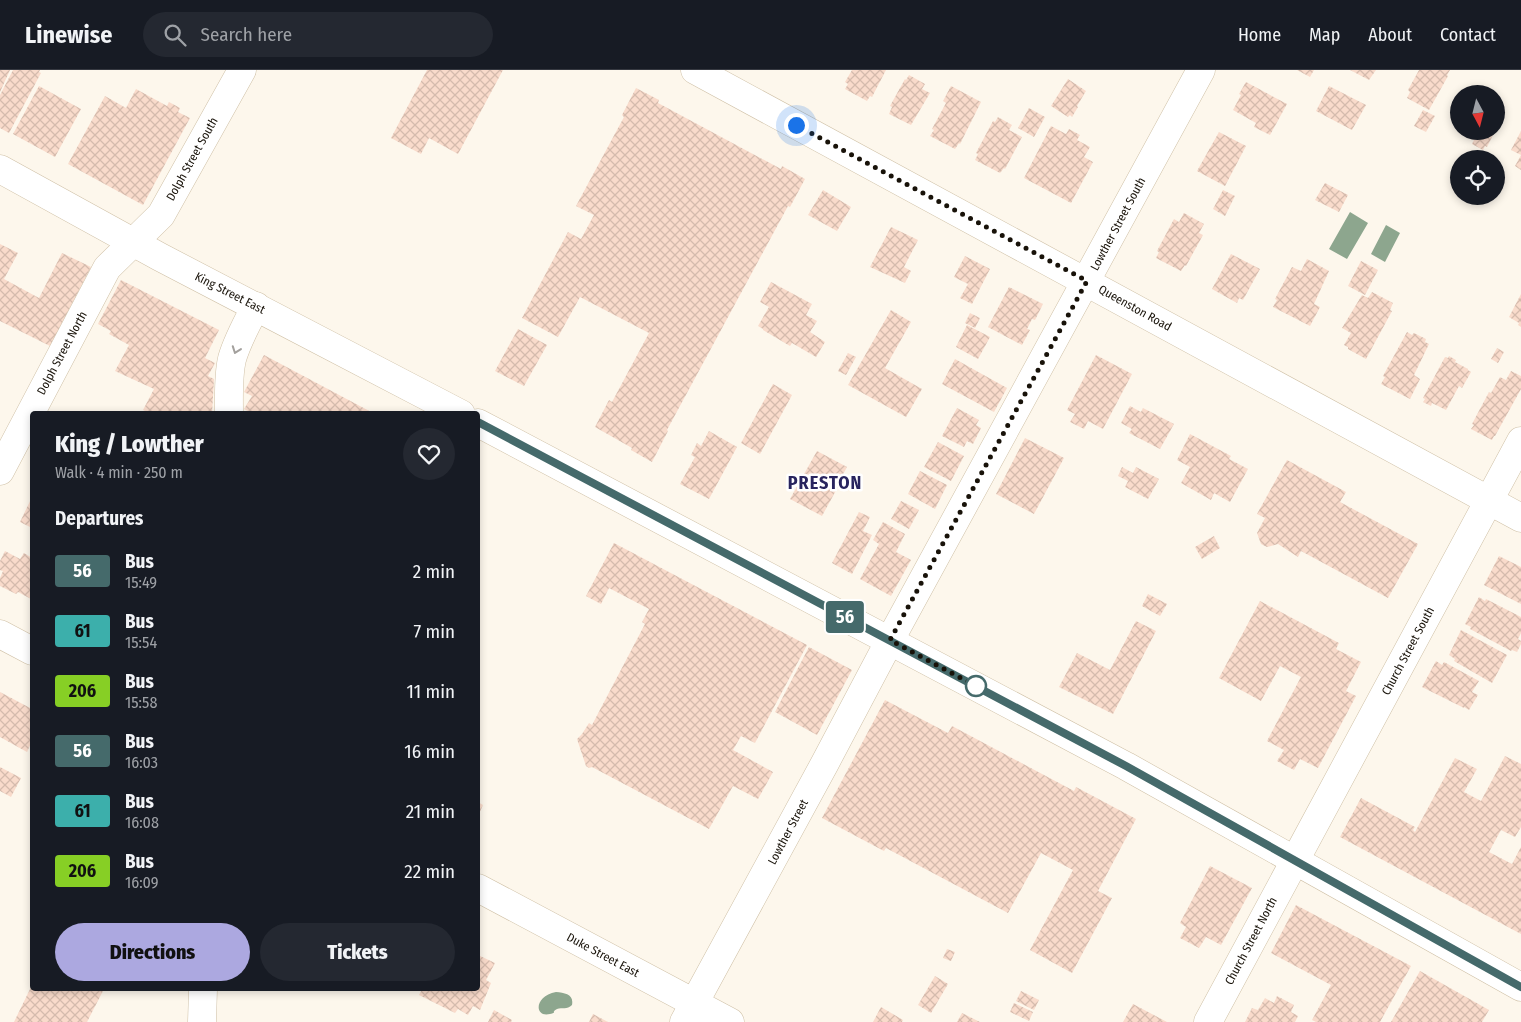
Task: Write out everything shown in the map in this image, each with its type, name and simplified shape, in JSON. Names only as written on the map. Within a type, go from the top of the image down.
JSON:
[{"type":"street","name":"Dolph Street South","points":[[133,242],[161,215],[242,70]]},
{"type":"street","name":"Queenston Road","points":[[696,70],[1521,518]]},
{"type":"street","name":"Lowther Street South","points":[[890,640],[1201,70]]},
{"type":"street","name":"King Street East","points":[[0,169],[133,242],[455,411]]},
{"type":"street","name":"Dolph Street North","points":[[32,411],[107,268],[133,242]]},
{"type":"street","points":[[229,411],[232,360],[240,338],[256,306]]},
{"type":"street","name":"Dolph Street North","points":[[0,471],[30,414]]},
{"type":"street","points":[[480,423],[1126,766],[1521,987]]},
{"type":"street","name":"Church Street South","points":[[1294,860],[1521,441]]},
{"type":"street","points":[[0,634],[30,650]]},
{"type":"street","name":"Lowther Street","points":[[689,1012],[890,640]]},
{"type":"street","name":"Church Street North","points":[[1208,1022],[1294,860]]},
{"type":"street","name":"Duke Street East","points":[[480,889],[663,988],[689,1012],[730,1022]]},
{"type":"street","points":[[202,1022],[203,991]]},
{"type":"shaded area","points":[[1350,212],[1368,223],[1347,259],[1329,249]]},
{"type":"shaded area","points":[[1386,225],[1400,233],[1385,262],[1371,254]]},
{"type":"shaded area","points":[[556,992],[570,996],[572,998],[572,1005],[557,1009],[550,1014],[541,1013],[539,1010],[540,1002],[549,994]]},
{"type":"building","points":[[0,70],[10,70],[0,92]]},
{"type":"building","points":[[13,70],[40,70],[39,72],[41,73],[9,133],[0,128],[0,95]]},
{"type":"building","points":[[427,70],[503,70],[458,154],[429,138],[421,154],[391,138]]},
{"type":"building","points":[[852,70],[886,70],[872,97],[870,96],[867,101],[845,89],[848,84],[845,82]]},
{"type":"building","points":[[1297,70],[1314,70],[1310,77]]},
{"type":"building","points":[[1350,70],[1376,70],[1369,80]]},
{"type":"building","points":[[1419,70],[1450,70],[1429,110],[1407,98],[1410,92],[1408,90]]},
{"type":"building","points":[[909,75],[925,84],[922,89],[930,93],[911,125],[889,114],[892,107],[890,106]]},
{"type":"building","points":[[1068,79],[1086,91],[1072,117],[1070,115],[1068,117],[1051,106]]},
{"type":"building","points":[[1246,82],[1287,104],[1270,135],[1254,127],[1256,123],[1233,110]]},
{"type":"building","points":[[39,86],[81,109],[55,157],[13,134]]},
{"type":"building","points":[[951,86],[981,102],[960,144],[955,149],[930,136],[946,103],[943,101]]},
{"type":"building","points":[[1329,86],[1366,105],[1352,130],[1316,111]]},
{"type":"building","points":[[636,88],[659,100],[658,103],[781,169],[782,166],[805,179],[790,207],[788,206],[667,430],[652,462],[595,427],[609,400],[612,402],[649,333],[580,297],[558,337],[522,318],[568,232],[581,239],[594,215],[576,206],[624,117],[622,115]]},
{"type":"building","points":[[136,89],[167,106],[169,102],[180,108],[178,112],[190,118],[143,205],[68,164],[105,96],[126,108]]},
{"type":"building","points":[[1029,108],[1045,117],[1034,137],[1018,128]]},
{"type":"building","points":[[1423,110],[1435,116],[1426,132],[1414,126]]},
{"type":"building","points":[[998,117],[1012,125],[1009,130],[1022,137],[1005,169],[1000,173],[975,160],[978,154],[976,153],[993,121],[995,122]]},
{"type":"building","points":[[1051,126],[1066,134],[1069,129],[1080,135],[1077,140],[1090,147],[1084,157],[1093,162],[1071,203],[1024,178]]},
{"type":"building","points":[[1521,131],[1521,155],[1511,150]]},
{"type":"building","points":[[1219,132],[1246,146],[1225,186],[1197,171]]},
{"type":"building","points":[[1474,140],[1490,140],[1483,150],[1472,144]]},
{"type":"building","points":[[1521,155],[1521,170],[1515,166]]},
{"type":"building","points":[[1325,183],[1348,195],[1339,212],[1315,200]]},
{"type":"building","points":[[823,190],[851,207],[837,231],[808,215]]},
{"type":"building","points":[[1223,190],[1235,196],[1225,216],[1213,209]]},
{"type":"building","points":[[1184,213],[1204,224],[1199,233],[1203,235],[1186,266],[1181,271],[1156,258],[1159,252],[1157,251],[1174,219],[1179,222]]},
{"type":"building","points":[[891,227],[918,240],[904,267],[911,271],[905,283],[870,267]]},
{"type":"building","points":[[0,244],[18,253],[4,279],[39,298],[62,253],[91,267],[50,346],[0,321]]},
{"type":"building","points":[[1231,254],[1260,269],[1243,300],[1239,298],[1237,303],[1212,289]]},
{"type":"building","points":[[965,256],[990,269],[972,304],[960,298],[968,284],[954,277]]},
{"type":"building","points":[[1307,259],[1329,271],[1314,304],[1320,307],[1310,326],[1273,307],[1277,300],[1275,299],[1292,267],[1301,271]]},
{"type":"building","points":[[1361,261],[1378,270],[1365,295],[1348,286]]},
{"type":"building","points":[[121,280],[219,330],[205,358],[215,363],[208,376],[214,379],[212,411],[143,410],[154,389],[115,371],[129,345],[109,334],[111,331],[98,324]]},
{"type":"building","points":[[771,282],[812,304],[806,315],[817,321],[810,332],[825,342],[816,357],[792,343],[790,346],[758,326],[769,307],[760,302]]},
{"type":"building","points":[[1009,287],[1043,304],[1035,320],[1032,319],[1027,329],[1030,330],[1022,345],[988,327]]},
{"type":"building","points":[[1372,292],[1393,303],[1390,310],[1392,311],[1366,359],[1344,345],[1351,333],[1342,328],[1362,295],[1368,298]]},
{"type":"building","points":[[1521,294],[1521,327],[1518,325],[1519,323],[1509,317]]},
{"type":"building","points":[[891,310],[911,322],[885,368],[922,389],[906,417],[848,385]]},
{"type":"building","points":[[970,313],[980,318],[975,328],[965,323]]},
{"type":"building","points":[[967,325],[990,337],[978,359],[956,347]]},
{"type":"building","points":[[518,329],[547,345],[524,386],[495,371]]},
{"type":"building","points":[[1407,332],[1426,339],[1425,342],[1429,344],[1414,375],[1420,379],[1410,399],[1381,384],[1385,377],[1383,376]]},
{"type":"building","points":[[1497,348],[1504,352],[1498,363],[1491,359]]},
{"type":"building","points":[[848,353],[856,357],[846,375],[838,371]]},
{"type":"building","points":[[264,355],[369,411],[248,411],[244,409],[252,396],[244,392]]},
{"type":"building","points":[[1096,355],[1132,374],[1103,429],[1088,421],[1084,429],[1070,422],[1075,414],[1067,410]]},
{"type":"building","points":[[1449,356],[1471,372],[1462,388],[1459,386],[1446,410],[1432,403],[1431,406],[1423,402],[1425,399],[1423,398],[1445,357],[1448,358]]},
{"type":"building","points":[[955,359],[1007,388],[994,412],[942,384]]},
{"type":"building","points":[[1511,371],[1521,376],[1521,389],[1492,440],[1471,429],[1474,425],[1472,424],[1489,392],[1491,393],[1500,377],[1506,380]]},
{"type":"building","points":[[773,384],[792,395],[760,454],[741,443]]},
{"type":"building","points":[[1130,406],[1141,412],[1143,408],[1174,424],[1160,449],[1129,433],[1132,429],[1121,423]]},
{"type":"building","points":[[957,408],[979,420],[976,425],[981,428],[973,444],[967,441],[964,447],[942,436]]},
{"type":"building","points":[[709,431],[737,447],[709,499],[680,484],[695,457],[691,455],[697,443],[701,446]]},
{"type":"building","points":[[1190,434],[1231,456],[1229,459],[1248,469],[1230,502],[1214,493],[1211,500],[1181,483],[1190,467],[1177,460]]},
{"type":"building","points":[[1025,438],[1064,458],[1034,514],[996,494]]},
{"type":"building","points":[[938,442],[964,456],[951,481],[924,467]]},
{"type":"building","points":[[817,451],[847,467],[822,516],[790,499]]},
{"type":"building","points":[[1287,460],[1346,492],[1340,502],[1418,544],[1388,598],[1301,551],[1298,557],[1278,544],[1267,547],[1261,544],[1257,533],[1265,518],[1257,514]]},
{"type":"building","points":[[1122,467],[1133,473],[1136,467],[1159,479],[1148,499],[1125,487],[1128,481],[1118,476]]},
{"type":"building","points":[[920,471],[947,485],[935,509],[908,494]]},
{"type":"building","points":[[30,501],[30,527],[20,522]]},
{"type":"building","points":[[901,501],[919,510],[909,529],[891,519]]},
{"type":"building","points":[[859,512],[870,517],[863,531],[872,535],[852,574],[832,563]]},
{"type":"building","points":[[883,522],[905,534],[896,552],[911,560],[891,596],[860,579],[879,544],[873,540]]},
{"type":"building","points":[[1214,536],[1220,548],[1202,559],[1195,547]]},
{"type":"building","points":[[614,543],[807,645],[755,743],[741,736],[733,750],[773,772],[758,799],[733,786],[709,829],[592,767],[586,766],[577,739],[589,723],[592,725],[645,624],[642,622],[649,609],[609,588],[601,604],[586,596]]},
{"type":"building","points":[[5,551],[20,559],[24,553],[30,557],[30,598],[0,586],[0,578],[3,571],[0,570],[0,561]]},
{"type":"building","points":[[1499,556],[1521,567],[1521,604],[1484,585]]},
{"type":"building","points":[[1148,594],[1167,604],[1160,616],[1142,606]]},
{"type":"building","points":[[1479,597],[1521,617],[1521,633],[1518,639],[1521,641],[1521,644],[1517,652],[1511,651],[1470,629],[1471,627],[1465,624]]},
{"type":"building","points":[[1260,601],[1339,643],[1336,649],[1361,662],[1346,691],[1356,696],[1318,768],[1300,759],[1294,770],[1277,761],[1284,750],[1267,741],[1301,677],[1280,666],[1261,701],[1219,678]]},
{"type":"building","points":[[1136,621],[1156,631],[1113,714],[1059,687],[1077,653],[1110,670]]},
{"type":"building","points":[[1461,630],[1507,655],[1492,683],[1454,661],[1455,659],[1449,655]]},
{"type":"building","points":[[809,647],[852,670],[817,735],[775,712]]},
{"type":"building","points":[[1436,661],[1442,665],[1444,662],[1479,681],[1472,692],[1478,695],[1469,710],[1422,687]]},
{"type":"building","points":[[0,692],[30,708],[30,745],[27,752],[0,737]]},
{"type":"building","points":[[885,700],[948,733],[952,726],[1074,791],[1076,787],[1136,819],[1098,891],[1112,898],[1072,973],[1030,950],[1073,870],[1041,853],[1008,913],[886,848],[884,851],[822,818]]},
{"type":"building","points":[[1505,756],[1521,764],[1521,827],[1515,837],[1501,830],[1489,852],[1512,864],[1521,847],[1521,934],[1340,837],[1361,798],[1415,827],[1413,830],[1415,832],[1455,758],[1477,769],[1464,792],[1481,801]]},
{"type":"building","points":[[0,767],[21,778],[11,797],[0,791]]},
{"type":"building","points":[[1210,866],[1252,888],[1221,945],[1206,937],[1199,948],[1180,938],[1186,927],[1180,923]]},
{"type":"building","points":[[1296,905],[1411,966],[1380,1022],[1316,1022],[1312,1020],[1331,985],[1271,953]]},
{"type":"building","points":[[947,949],[955,952],[951,961],[943,958]]},
{"type":"building","points":[[480,956],[495,963],[486,980],[491,983],[480,1010],[473,1006],[468,1015],[458,1009],[455,1013],[419,995],[421,991],[480,991]]},
{"type":"building","points":[[1420,971],[1489,1010],[1482,1022],[1391,1022]]},
{"type":"building","points":[[935,976],[948,984],[931,1013],[918,1005]]},
{"type":"building","points":[[30,989],[30,991],[103,991],[87,1022],[14,1022]]},
{"type":"building","points":[[1021,991],[1039,1000],[1034,1010],[1016,1001]]},
{"type":"building","points":[[1277,996],[1294,1005],[1291,1012],[1298,1016],[1295,1022],[1245,1022],[1252,1008],[1258,1010],[1265,998],[1274,1003]]},
{"type":"building","points":[[1014,1003],[1033,1012],[1029,1021],[1010,1012]]},
{"type":"building","points":[[1133,1004],[1167,1022],[1123,1022]]},
{"type":"building","points":[[881,1007],[903,1020],[902,1022],[873,1022]]},
{"type":"building","points":[[494,1010],[512,1020],[511,1022],[488,1022]]},
{"type":"building","points":[[962,1013],[980,1022],[957,1022]]},
{"type":"building","points":[[593,1014],[608,1022],[589,1022]]},
{"type":"bus line","name":"56","points":[[480,423],[1126,766],[1521,987]]},
{"type":"district","name":"PRESTON","points":[[825,483]]},
{"type":"route","points":[[796,125],[1087,281],[890,640],[976,686]]}]
